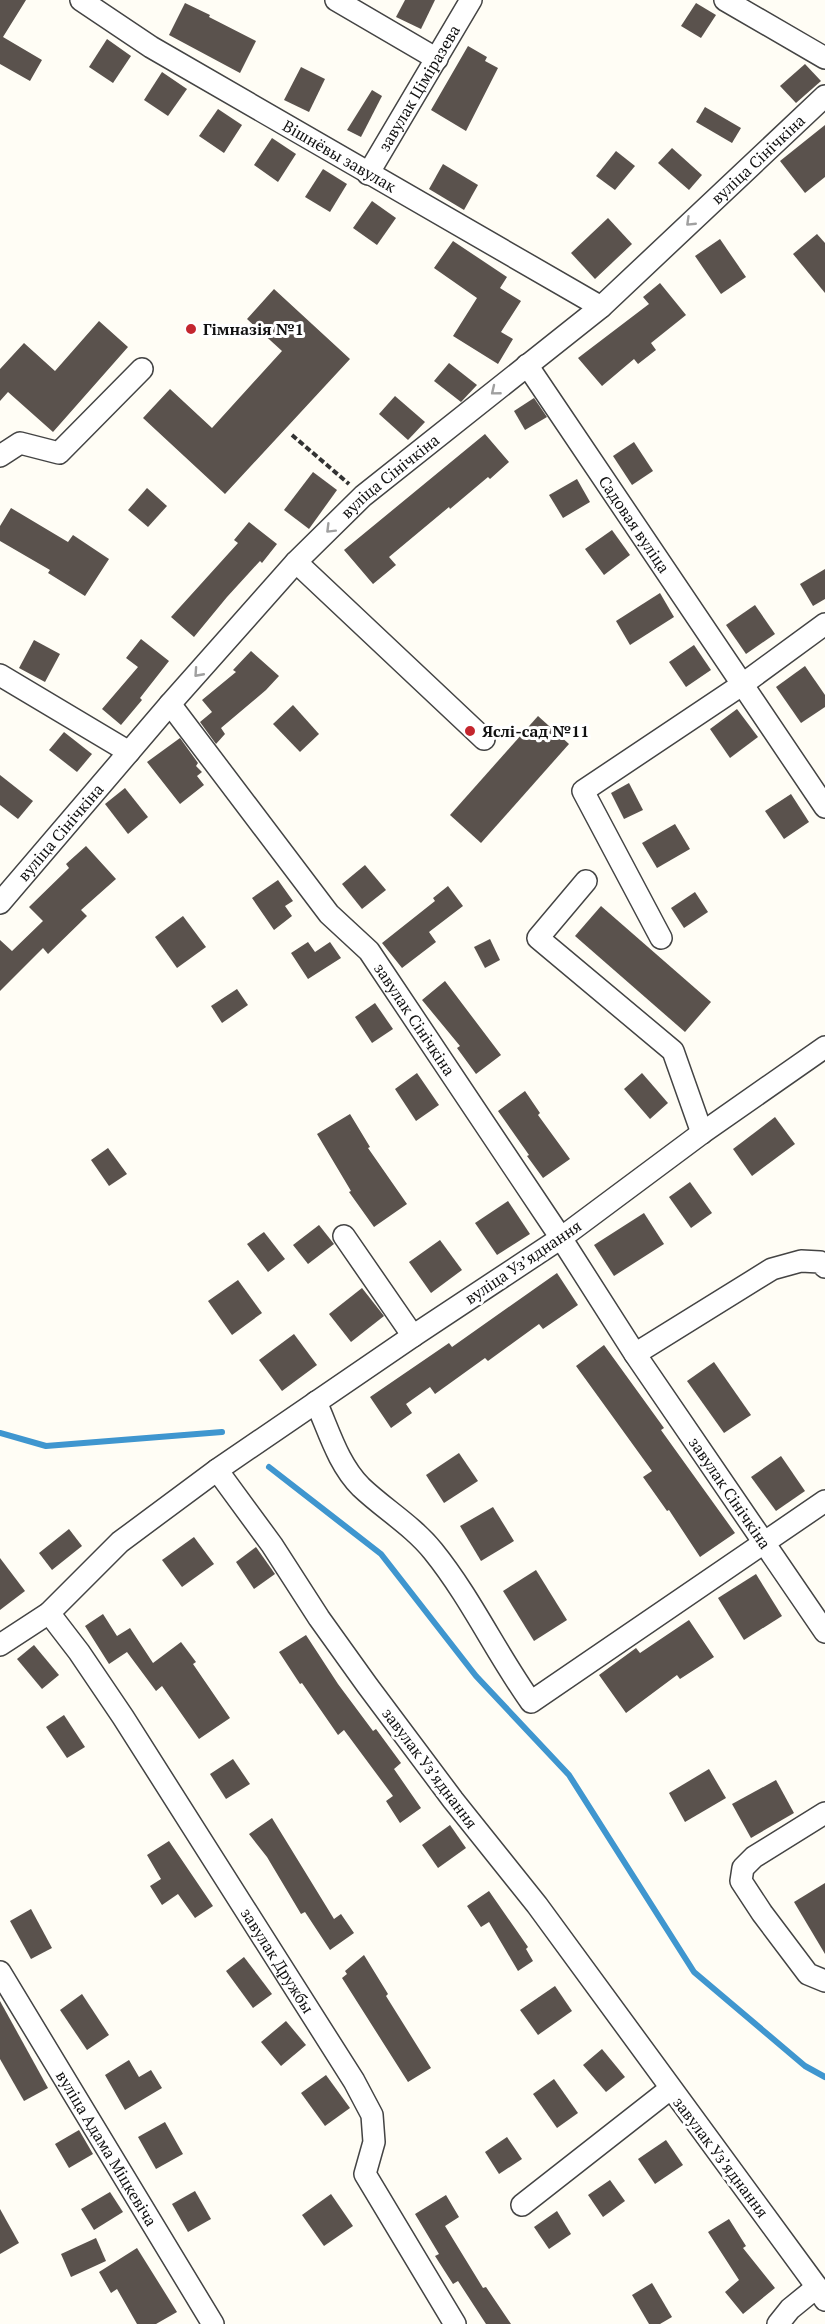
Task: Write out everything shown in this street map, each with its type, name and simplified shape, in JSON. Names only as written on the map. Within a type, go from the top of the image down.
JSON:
[{"type":"street","name":"Вішнёвы завулак","points":[[81,0],[151,47],[601,307]]},
{"type":"street","points":[[336,0],[438,59]]},
{"type":"street","name":"завулак Ціміразева","points":[[368,174],[471,0]]},
{"type":"street","points":[[725,0],[825,58]]},
{"type":"street","name":"вуліца Сінічкіна","points":[[0,903],[170,704],[296,562],[363,496],[601,307],[825,96]]},
{"type":"street","name":"Садовая вуліца","points":[[527,365],[825,807]]},
{"type":"street","points":[[0,456],[20,443],[59,453],[142,369]]},
{"type":"street","points":[[296,562],[484,739]]},
{"type":"street","points":[[662,938],[583,791],[743,684],[825,624]]},
{"type":"street","points":[[0,675],[129,752]]},
{"type":"street","name":"завулак Сінічкіна","points":[[170,704],[329,914],[369,951],[561,1238],[635,1354],[825,1632]]},
{"type":"street","points":[[586,880],[538,938],[673,1051],[702,1133]]},
{"type":"street","name":"вуліца Узʼяднання","points":[[217,1470],[561,1238],[702,1133],[825,1047]]},
{"type":"street","points":[[344,1236],[413,1336]]},
{"type":"street","points":[[635,1354],[772,1269],[801,1261],[820,1262],[825,1267]]},
{"type":"street","points":[[316,1402],[342,1462],[361,1486],[432,1550],[463,1592],[512,1676],[531,1702],[825,1501]]},
{"type":"street","points":[[0,1645],[49,1613],[120,1542],[217,1470]]},
{"type":"street","name":"завулак Узʼяднання","points":[[217,1470],[272,1545],[319,1618],[367,1685],[453,1800],[537,1905],[821,2293]]},
{"type":"street","name":"завулак Дружбы","points":[[49,1613],[79,1652],[123,1717],[354,2081],[372,2115],[374,2142],[365,2174],[455,2324]]},
{"type":"street","points":[[825,1813],[754,1857],[743,1868],[741,1881],[808,1974],[825,1981]]},
{"type":"street","name":"вуліца Адама Міцкевіча","points":[[0,1972],[213,2324]]},
{"type":"street","points":[[522,2205],[670,2089]]},
{"type":"street","points":[[777,2324],[790,2309],[821,2293]]},
{"type":"path","points":[[292,435],[363,496]]},
{"type":"building","points":[[0,0],[26,0],[3,37],[42,60],[30,81],[0,64]]},
{"type":"building","points":[[405,0],[435,0],[421,29],[396,17]]},
{"type":"building","points":[[185,3],[256,41],[240,73],[169,35]]},
{"type":"building","points":[[696,3],[716,15],[701,38],[681,26]]},
{"type":"building","points":[[107,39],[131,56],[113,83],[89,67]]},
{"type":"building","points":[[468,46],[487,57],[485,61],[498,68],[466,131],[431,110]]},
{"type":"building","points":[[805,64],[821,81],[796,103],[780,86]]},
{"type":"building","points":[[301,67],[325,79],[309,112],[284,100]]},
{"type":"building","points":[[162,72],[187,89],[168,116],[144,100]]},
{"type":"building","points":[[372,90],[382,96],[361,137],[347,130]]},
{"type":"building","points":[[705,107],[741,128],[732,143],[696,122]]},
{"type":"building","points":[[218,109],[242,125],[224,153],[199,136]]},
{"type":"building","points":[[825,125],[825,177],[805,193],[780,161]]},
{"type":"building","points":[[272,138],[296,154],[278,182],[254,165]]},
{"type":"building","points":[[672,148],[702,175],[689,190],[658,163]]},
{"type":"building","points":[[616,151],[635,166],[615,190],[596,176]]},
{"type":"building","points":[[443,164],[478,185],[464,210],[429,189]]},
{"type":"building","points":[[323,169],[347,184],[330,212],[305,197]]},
{"type":"building","points":[[372,201],[396,218],[377,245],[353,228]]},
{"type":"building","points":[[608,218],[632,244],[595,279],[571,253]]},
{"type":"building","points":[[817,234],[825,243],[825,293],[793,254]]},
{"type":"building","points":[[720,239],[746,277],[721,294],[695,256]]},
{"type":"building","points":[[453,241],[507,277],[500,288],[521,301],[501,332],[513,339],[498,364],[453,336],[477,298],[434,268]]},
{"type":"building","points":[[660,283],[686,315],[651,343],[656,350],[638,364],[634,359],[602,386],[578,358],[649,304],[643,297]]},
{"type":"building","points":[[274,289],[350,359],[225,494],[143,418],[170,389],[212,428],[282,351],[247,319]]},
{"type":"building","points":[[99,321],[128,347],[53,432],[8,392],[0,401],[0,369],[24,343],[55,371]]},
{"type":"building","points":[[449,363],[477,385],[461,402],[434,381]]},
{"type":"building","points":[[395,396],[425,422],[408,440],[379,414]]},
{"type":"building","points":[[534,398],[547,417],[525,430],[514,411]]},
{"type":"building","points":[[485,434],[509,462],[450,509],[449,507],[389,557],[396,565],[373,584],[344,550]]},
{"type":"building","points":[[634,442],[653,471],[632,485],[613,456]]},
{"type":"building","points":[[313,472],[337,490],[309,529],[284,510]]},
{"type":"building","points":[[577,479],[590,502],[563,518],[549,495]]},
{"type":"building","points":[[147,488],[167,506],[148,527],[128,510]]},
{"type":"building","points":[[11,508],[68,542],[73,535],[109,559],[85,596],[48,573],[50,570],[0,541],[0,526]]},
{"type":"building","points":[[249,522],[277,544],[262,563],[260,561],[227,597],[194,637],[171,617],[238,543],[234,540]]},
{"type":"building","points":[[612,530],[630,555],[604,575],[585,549]]},
{"type":"building","points":[[825,569],[825,599],[813,606],[800,584]]},
{"type":"building","points":[[660,593],[674,617],[630,645],[616,621]]},
{"type":"building","points":[[755,605],[775,634],[746,654],[726,625]]},
{"type":"building","points":[[141,639],[169,661],[121,725],[102,709],[138,667],[126,658]]},
{"type":"building","points":[[34,640],[60,654],[45,682],[19,668]]},
{"type":"building","points":[[694,645],[711,670],[686,687],[669,662]]},
{"type":"building","points":[[251,651],[279,676],[221,728],[225,734],[216,744],[200,722],[212,712],[202,700],[236,672],[233,670]]},
{"type":"building","points":[[805,666],[825,695],[825,707],[801,723],[776,687]]},
{"type":"building","points":[[293,705],[319,734],[300,752],[273,724]]},
{"type":"building","points":[[737,709],[758,737],[730,758],[710,729]]},
{"type":"building","name":"Яслі-сад №11","points":[[538,716],[569,744],[481,843],[450,815]]},
{"type":"building","points":[[64,732],[92,754],[77,772],[49,750]]},
{"type":"building","points":[[180,738],[198,763],[196,766],[202,772],[197,776],[204,785],[180,804],[147,762]]},
{"type":"building","points":[[0,775],[33,801],[18,819],[0,805]]},
{"type":"building","points":[[629,783],[643,810],[624,819],[611,793]]},
{"type":"building","points":[[125,788],[148,817],[128,834],[105,804]]},
{"type":"building","points":[[791,794],[809,822],[784,839],[765,811]]},
{"type":"building","points":[[675,824],[690,849],[657,868],[642,843]]},
{"type":"building","points":[[86,846],[116,879],[81,910],[87,916],[48,954],[43,948],[0,991],[0,940],[12,951],[43,921],[29,907],[69,868],[66,864]]},
{"type":"building","points":[[365,865],[386,890],[362,909],[342,884]]},
{"type":"building","points":[[278,880],[293,901],[285,906],[292,916],[274,930],[252,898]]},
{"type":"building","points":[[448,886],[463,906],[429,932],[436,942],[402,968],[382,943],[435,901],[433,898]]},
{"type":"building","points":[[695,892],[708,912],[684,928],[671,908]]},
{"type":"building","points":[[601,906],[711,1002],[685,1032],[575,936]]},
{"type":"building","points":[[183,916],[206,947],[177,968],[155,937]]},
{"type":"building","points":[[490,939],[500,960],[485,968],[474,947]]},
{"type":"building","points":[[308,942],[315,952],[330,942],[341,958],[308,979],[291,953]]},
{"type":"building","points":[[445,981],[501,1055],[476,1074],[457,1048],[460,1046],[422,1000]]},
{"type":"building","points":[[237,989],[248,1005],[222,1023],[211,1006]]},
{"type":"building","points":[[375,1003],[393,1029],[372,1043],[355,1017]]},
{"type":"building","points":[[417,1073],[439,1105],[416,1121],[395,1089]]},
{"type":"building","points":[[642,1073],[668,1103],[650,1119],[624,1089]]},
{"type":"building","points":[[525,1091],[540,1113],[538,1115],[570,1159],[543,1178],[498,1111]]},
{"type":"building","points":[[350,1114],[370,1147],[368,1148],[407,1204],[374,1227],[349,1192],[351,1191],[317,1134]]},
{"type":"building","points":[[775,1117],[795,1144],[752,1176],[733,1149]]},
{"type":"building","points":[[108,1148],[127,1174],[109,1186],[91,1160]]},
{"type":"building","points":[[690,1182],[712,1213],[691,1228],[669,1197]]},
{"type":"building","points":[[508,1201],[530,1234],[497,1255],[475,1223]]},
{"type":"building","points":[[644,1213],[664,1244],[614,1276],[594,1245]]},
{"type":"building","points":[[319,1225],[334,1244],[308,1264],[293,1245]]},
{"type":"building","points":[[264,1232],[285,1259],[268,1272],[247,1244]]},
{"type":"building","points":[[440,1240],[462,1270],[431,1293],[409,1262]]},
{"type":"building","points":[[557,1273],[578,1305],[543,1329],[539,1324],[488,1361],[485,1358],[435,1394],[430,1387],[406,1404],[412,1413],[391,1428],[370,1397],[449,1343],[452,1347]]},
{"type":"building","points":[[238,1280],[262,1313],[232,1335],[208,1301]]},
{"type":"building","points":[[362,1288],[384,1316],[351,1342],[329,1314]]},
{"type":"building","points":[[294,1334],[317,1365],[282,1391],[259,1360]]},
{"type":"building","points":[[604,1345],[664,1428],[661,1430],[735,1533],[700,1557],[669,1510],[667,1511],[643,1477],[652,1471],[576,1366]]},
{"type":"building","points":[[714,1362],[751,1415],[724,1433],[687,1381]]},
{"type":"building","points":[[459,1453],[478,1481],[444,1503],[426,1475]]},
{"type":"building","points":[[781,1456],[805,1491],[776,1511],[751,1477]]},
{"type":"building","points":[[493,1507],[514,1541],[481,1561],[460,1526]]},
{"type":"building","points":[[69,1529],[82,1546],[52,1570],[39,1553]]},
{"type":"building","points":[[194,1537],[214,1564],[182,1587],[162,1560]]},
{"type":"building","points":[[256,1547],[275,1574],[254,1589],[236,1562]]},
{"type":"building","points":[[0,1558],[25,1591],[0,1610]]},
{"type":"building","points":[[536,1570],[567,1620],[534,1641],[503,1591]]},
{"type":"building","points":[[756,1574],[782,1616],[744,1640],[718,1598]]},
{"type":"building","points":[[103,1614],[117,1636],[130,1628],[153,1663],[181,1642],[196,1662],[193,1664],[230,1718],[199,1739],[162,1686],[156,1691],[127,1652],[109,1664],[85,1626]]},
{"type":"building","points":[[689,1620],[714,1657],[680,1679],[677,1675],[626,1713],[599,1675],[636,1648],[640,1653]]},
{"type":"building","points":[[306,1635],[338,1684],[373,1731],[376,1729],[401,1763],[394,1769],[421,1808],[400,1823],[386,1801],[393,1796],[344,1730],[338,1735],[279,1652]]},
{"type":"building","points":[[34,1645],[59,1675],[42,1689],[17,1659]]},
{"type":"building","points":[[64,1715],[85,1747],[67,1758],[46,1727]]},
{"type":"building","points":[[233,1759],[250,1784],[226,1799],[210,1774]]},
{"type":"building","points":[[709,1769],[726,1798],[685,1822],[669,1793]]},
{"type":"building","points":[[776,1780],[794,1813],[751,1838],[732,1804]]},
{"type":"building","points":[[272,1818],[334,1919],[341,1914],[354,1933],[330,1950],[305,1912],[301,1914],[267,1857],[249,1834]]},
{"type":"building","points":[[450,1825],[466,1848],[438,1868],[422,1845]]},
{"type":"building","points":[[169,1841],[213,1906],[195,1918],[178,1894],[162,1905],[150,1886],[161,1879],[147,1855]]},
{"type":"building","points":[[825,1883],[825,1954],[794,1902]]},
{"type":"building","points":[[489,1891],[528,1947],[526,1949],[533,1961],[518,1971],[489,1922],[481,1927],[467,1906]]},
{"type":"building","points":[[31,1909],[52,1948],[31,1959],[10,1921]]},
{"type":"building","points":[[364,1955],[388,1994],[386,1996],[431,2068],[408,2082],[342,1978],[347,1974],[345,1971]]},
{"type":"building","points":[[244,1957],[272,1994],[253,2008],[226,1971]]},
{"type":"building","points":[[555,1986],[572,2011],[538,2035],[520,2010]]},
{"type":"building","points":[[82,1994],[109,2035],[87,2050],[60,2010]]},
{"type":"building","points":[[0,2001],[48,2088],[24,2101],[0,2059]]},
{"type":"building","points":[[286,2021],[306,2045],[281,2066],[261,2042]]},
{"type":"building","points":[[602,2049],[625,2077],[606,2092],[583,2065]]},
{"type":"building","points":[[129,2060],[139,2077],[151,2070],[162,2088],[125,2110],[105,2075]]},
{"type":"building","points":[[326,2075],[350,2108],[325,2126],[301,2093]]},
{"type":"building","points":[[554,2079],[578,2113],[557,2128],[533,2094]]},
{"type":"building","points":[[165,2122],[183,2154],[156,2169],[138,2137]]},
{"type":"building","points":[[79,2130],[93,2154],[69,2168],[55,2144]]},
{"type":"building","points":[[507,2137],[522,2159],[499,2174],[485,2152]]},
{"type":"building","points":[[666,2140],[683,2165],[655,2184],[638,2159]]},
{"type":"building","points":[[610,2180],[625,2201],[603,2217],[588,2195]]},
{"type":"building","points":[[195,2191],[211,2219],[188,2232],[172,2204]]},
{"type":"building","points":[[110,2192],[123,2212],[94,2230],[81,2209]]},
{"type":"building","points":[[331,2194],[353,2226],[324,2246],[302,2215]]},
{"type":"building","points":[[446,2195],[459,2217],[445,2226],[483,2288],[486,2287],[511,2324],[486,2324],[458,2281],[453,2284],[435,2256],[439,2254],[415,2214]]},
{"type":"building","points":[[0,2209],[19,2243],[0,2254]]},
{"type":"building","points":[[557,2211],[571,2234],[549,2249],[534,2227]]},
{"type":"building","points":[[729,2219],[746,2246],[743,2248],[775,2288],[743,2314],[725,2292],[739,2280],[708,2232]]},
{"type":"building","points":[[96,2238],[106,2261],[71,2277],[61,2254]]},
{"type":"building","points":[[137,2248],[177,2312],[156,2324],[137,2324],[117,2289],[111,2293],[99,2272]]},
{"type":"building","points":[[652,2283],[672,2317],[660,2324],[649,2324],[632,2295]]},
{"type":"waterway","points":[[0,1433],[46,1446],[222,1432]]},
{"type":"waterway","points":[[269,1467],[381,1554],[476,1676],[569,1775],[694,1972],[805,2066],[825,2077]]},
{"type":"place","name":"Гімназія №1","points":[[191,329]]},
{"type":"place","name":"Яслі-сад №11","points":[[470,731]]}]
